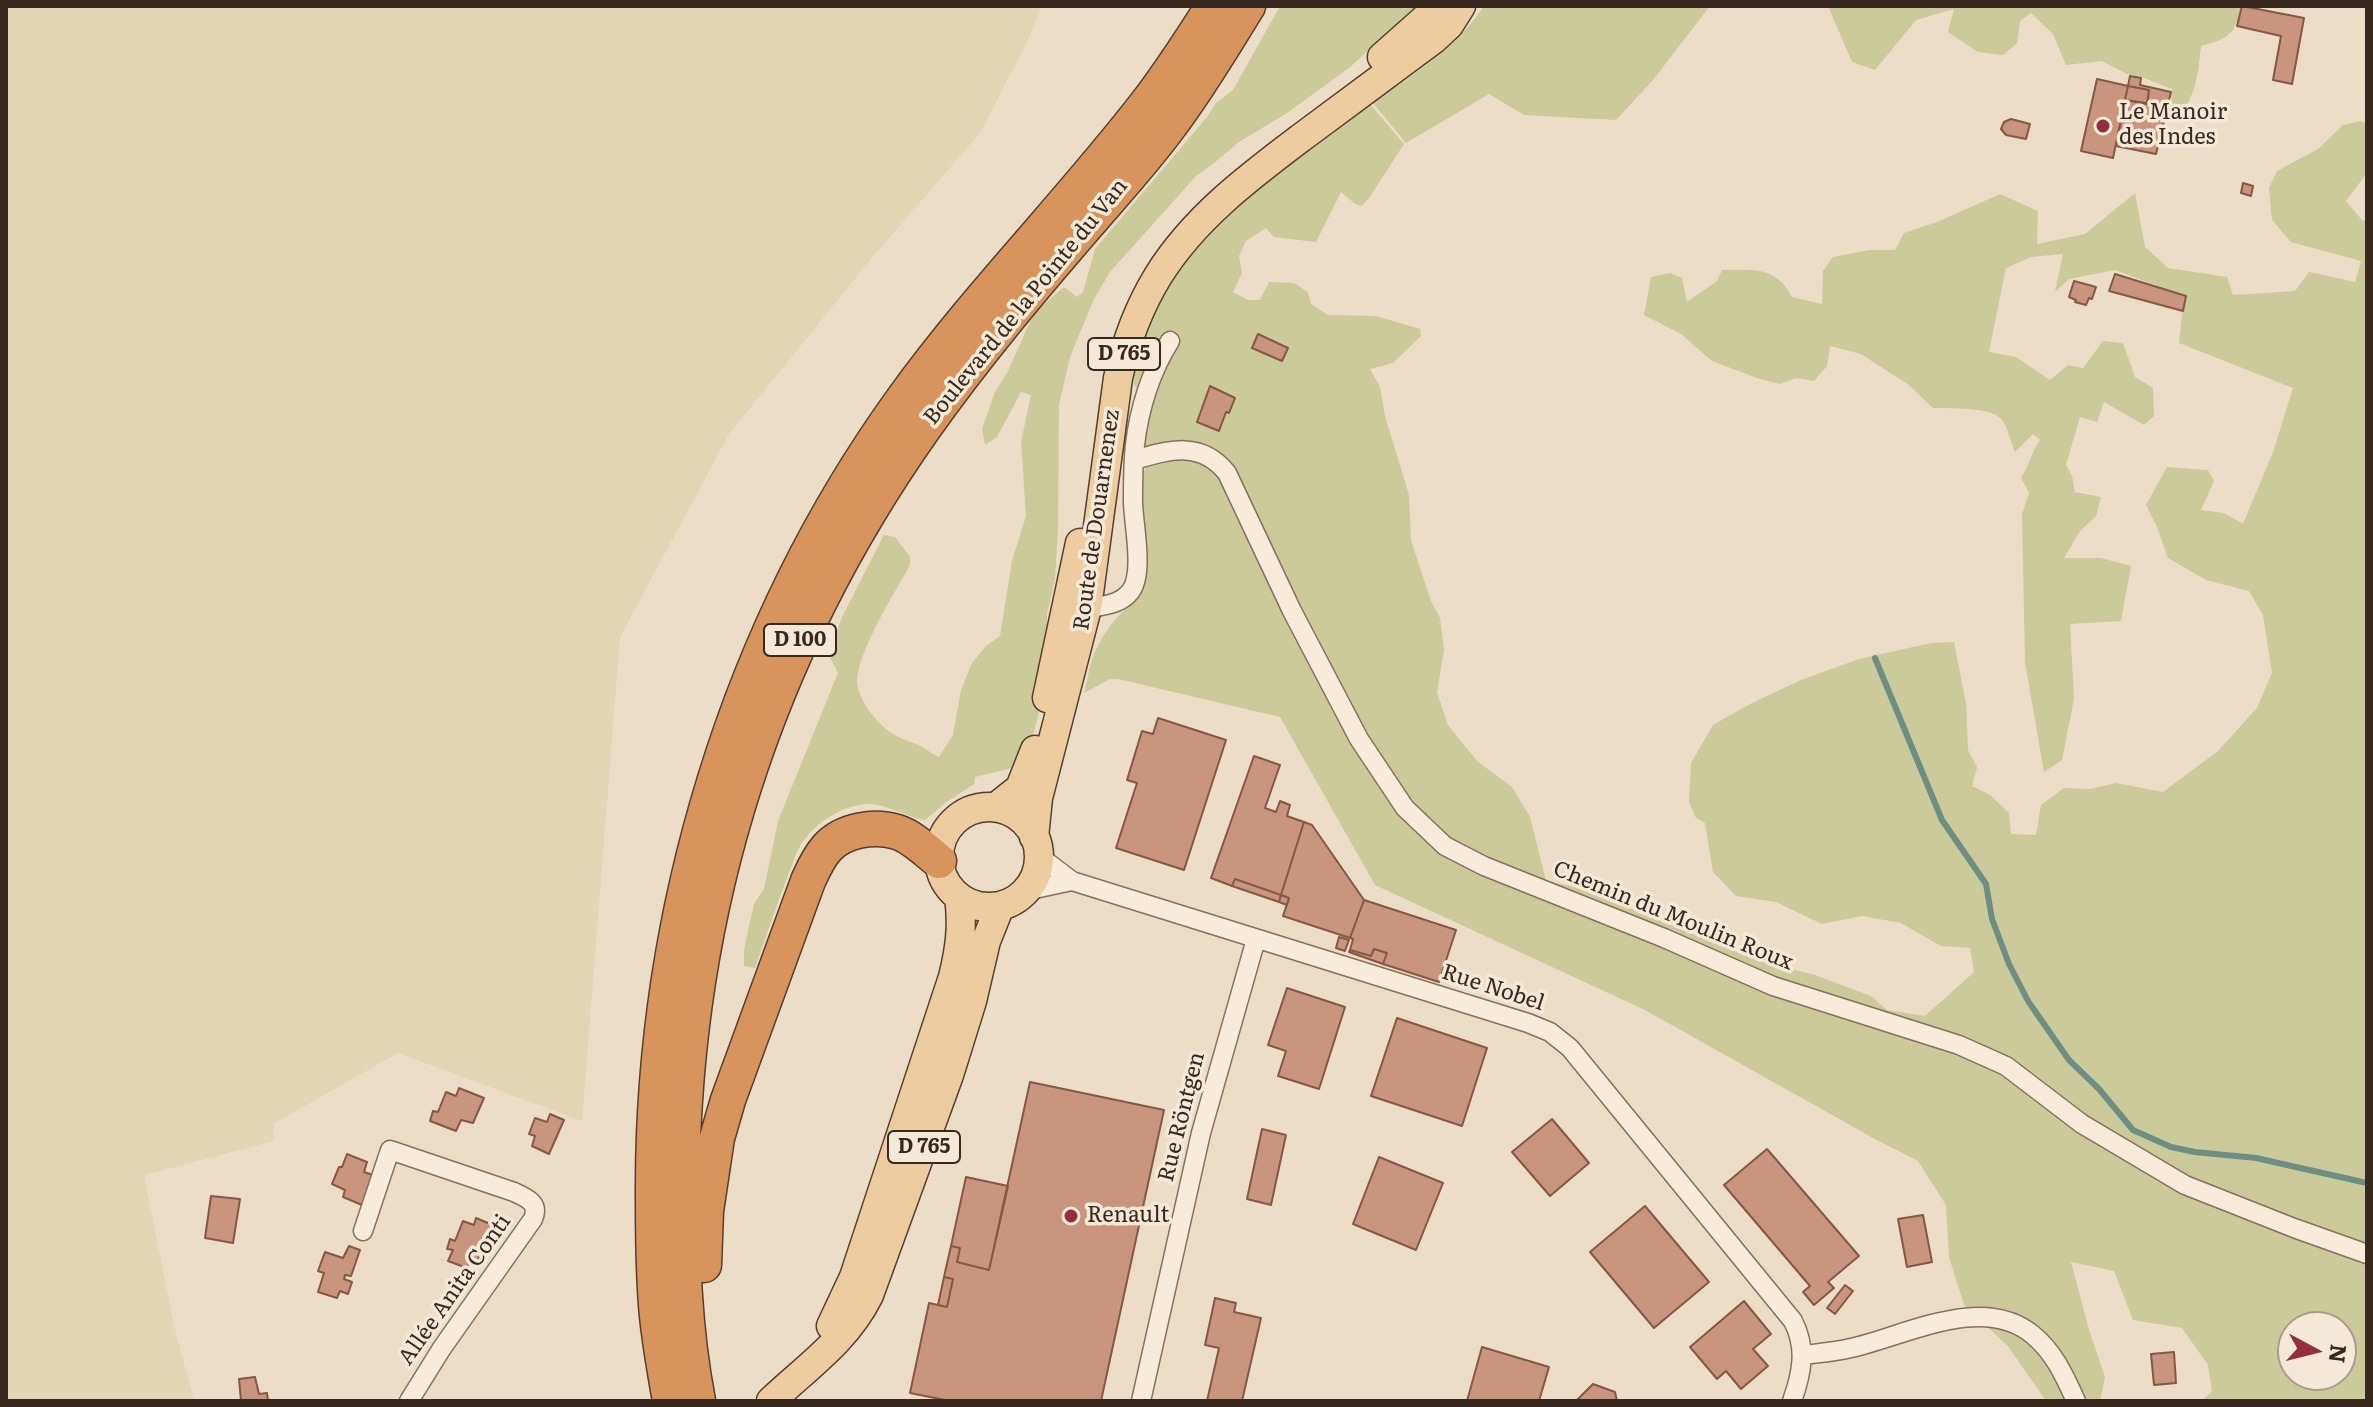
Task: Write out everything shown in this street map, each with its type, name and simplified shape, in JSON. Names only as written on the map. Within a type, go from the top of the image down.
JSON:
[{"type":"highway","name":"Boulevard de la Pointe du Van","points":[[670,1401],[657,1316],[654,1264],[654,1135],[658,1056],[684,896],[714,780],[737,716],[782,608],[807,558],[833,509],[902,400],[959,326],[1146,104],[1213,6]]},
{"type":"highway","name":"Boulevard de la Pointe du Van","points":[[698,1401],[689,1340],[682,1243],[682,1138],[690,1027],[722,859],[761,733],[826,586],[880,492],[971,364],[1171,125],[1248,6]]},
{"type":"highway","points":[[713,1401],[704,1318],[704,1252],[706,1211],[717,1138],[808,881],[826,849],[847,834],[870,829],[898,833],[939,861]]},
{"type":"main road","name":"Route de Douarnenez","points":[[1036,846],[1038,798],[1087,608],[1118,378],[1133,327],[1159,275],[1195,228],[1219,203],[1279,154],[1434,39],[1449,25],[1452,7]]},
{"type":"main road","name":"Route de Douarnenez","points":[[996,807],[1020,788],[1042,724],[1081,536],[1106,355],[1129,297],[1149,260],[1181,218],[1227,174],[1376,62],[1427,17],[1452,7]]},
{"type":"main road","points":[[981,807],[996,807],[1012,813],[1025,823],[1036,846],[1037,869],[1025,891],[1000,906],[972,904],[959,897],[945,881],[939,861],[945,832],[955,820],[981,807]]},
{"type":"main road","name":"D 765","points":[[808,1366],[852,1284],[949,990],[961,947],[959,897]]},
{"type":"main road","name":"D 765","points":[[771,1401],[843,1336],[869,1295],[949,1075],[972,1001],[986,941],[1000,906]]},
{"type":"street","points":[[1062,626],[1087,608],[1112,604],[1126,596],[1134,585],[1137,558],[1134,460],[1143,404],[1158,360],[1170,341]]},
{"type":"street","name":"Chemin du Moulin Roux","points":[[1134,460],[1178,450],[1205,454],[1218,462],[1227,473],[1292,611],[1359,739],[1405,808],[1445,846],[1484,866],[1664,938],[1773,986],[1985,1055],[2006,1066],[2082,1124],[2185,1185],[2367,1254]]},
{"type":"street","name":"Rue Nobel","points":[[1036,846],[1072,881],[1528,1023],[1559,1038],[1793,1321],[1800,1335],[1803,1355]]},
{"type":"street","name":"Rue Nobel","points":[[1025,891],[1072,881]]},
{"type":"street","name":"Rue Röntgen","points":[[1141,1401],[1201,1133],[1256,939]]},
{"type":"street","name":"Allée Anita Conti","points":[[363,1231],[390,1150],[514,1192],[527,1197],[534,1204],[533,1219],[442,1348],[409,1401]]},
{"type":"street","points":[[1792,1401],[1803,1355],[1850,1349],[1958,1318],[1985,1317],[2008,1322],[2033,1334],[2058,1363],[2076,1401]]},
{"type":"shaded area","points":[[6,6],[1042,6],[980,133],[870,260],[729,434],[620,637],[582,1121],[398,1053],[273,1124],[274,1141],[144,1175],[175,1330],[194,1401],[6,1401]]},
{"type":"green space","points":[[1280,6],[1417,6],[1349,68],[1287,113],[1239,142],[1196,176],[1110,272],[1094,299],[1070,357],[1059,405],[1055,579],[1047,614],[1047,664],[1028,751],[1016,767],[975,777],[974,784],[925,820],[866,804],[847,808],[820,824],[800,846],[755,968],[744,966],[750,921],[755,902],[764,889],[778,821],[838,673],[829,655],[842,617],[884,535],[895,537],[910,557],[910,565],[868,644],[861,661],[858,688],[866,707],[885,728],[939,757],[953,735],[961,690],[972,663],[986,646],[1000,636],[1012,561],[1026,516],[1021,442],[1031,395],[1021,392],[997,437],[985,445],[982,429],[995,392],[1035,312],[1064,287],[1077,297],[1083,292],[1095,249],[1215,104],[1233,90]]},
{"type":"green space","points":[[1484,6],[1710,6],[1653,80],[1616,120],[1524,115],[1489,94],[1406,143],[1373,103],[1447,48]]},
{"type":"green space","points":[[1828,6],[2242,6],[2229,34],[2201,46],[2196,81],[2182,114],[2171,108],[2172,89],[2127,74],[2102,61],[2066,65],[2053,34],[2031,13],[2020,21],[2017,43],[2003,55],[1978,52],[1948,32],[1954,9],[1916,20],[1875,70],[1852,62]]},
{"type":"green space","points":[[1370,104],[1404,144],[1369,198],[1362,206],[1341,192],[1316,242],[1274,237],[1266,228],[1246,241],[1239,256],[1242,273],[1233,292],[1248,300],[1260,300],[1269,282],[1294,283],[1308,292],[1311,304],[1328,315],[1376,316],[1420,329],[1421,336],[1393,363],[1370,369],[1380,387],[1385,416],[1409,495],[1411,540],[1431,601],[1440,618],[1444,650],[1437,692],[1448,725],[1477,761],[1512,787],[1530,817],[1546,881],[1571,886],[1622,905],[1759,961],[1815,975],[1871,996],[1887,1010],[1925,1016],[1974,972],[1970,948],[1941,946],[1901,923],[1862,916],[1822,924],[1776,902],[1736,896],[1713,872],[1705,823],[1696,818],[1689,802],[1691,763],[1713,725],[1801,680],[1859,659],[1931,643],[1954,642],[1966,703],[1968,750],[1977,767],[1972,786],[1990,795],[2009,813],[2011,834],[2036,835],[2041,805],[2064,788],[2090,789],[2116,783],[2163,792],[2218,751],[2257,708],[2272,673],[2263,615],[2249,591],[2206,580],[2168,558],[2146,505],[2167,467],[2208,470],[2214,481],[2201,510],[2224,513],[2243,524],[2273,452],[2293,388],[2179,343],[2184,296],[2115,270],[2069,279],[2055,292],[2063,254],[2031,257],[2006,268],[1989,352],[2016,357],[2050,380],[2068,365],[2083,368],[2103,341],[2123,343],[2135,377],[2153,388],[2154,416],[2144,425],[2104,402],[2097,422],[2080,417],[2066,465],[2075,492],[2101,497],[2096,516],[2080,531],[2064,558],[2101,558],[2131,566],[2121,621],[2070,624],[2074,699],[2062,760],[2044,772],[2025,662],[2022,514],[2029,493],[2021,478],[2040,440],[2033,434],[2015,452],[2005,424],[1998,416],[1971,409],[1933,408],[1909,385],[1861,354],[1830,346],[1827,366],[1814,381],[1796,378],[1780,384],[1712,361],[1681,334],[1644,315],[1651,277],[1670,273],[1682,278],[1687,302],[1717,281],[1722,270],[1754,270],[1779,280],[1792,297],[1822,304],[1823,271],[1833,257],[1869,250],[1895,250],[1904,233],[2000,194],[2038,211],[2037,244],[2085,234],[2135,193],[2145,247],[2168,268],[2227,277],[2233,295],[2295,291],[2309,272],[2355,282],[2361,261],[2291,242],[2272,220],[2269,188],[2277,171],[2318,149],[2343,125],[2361,121],[2367,125],[2367,173],[2346,201],[2362,220],[2367,221],[2367,1401],[2202,1401],[2212,1391],[2208,1365],[2182,1328],[2133,1320],[2114,1271],[2071,1262],[2105,1377],[2100,1401],[2086,1401],[2081,1397],[2081,1401],[2046,1401],[2008,1346],[1964,1305],[1949,1257],[1946,1205],[1918,1161],[1645,1010],[1375,885],[1280,717],[1118,679],[1110,679],[1084,693],[1095,651],[1113,623],[1136,598],[1144,581],[1146,551],[1142,489],[1149,459],[1143,444],[1149,398],[1133,384],[1151,315],[1185,262],[1239,203]]},
{"type":"building","points":[[2242,6],[2304,18],[2292,84],[2273,80],[2281,36],[2237,26]]},
{"type":"building","points":[[2130,76],[2141,78],[2140,85],[2171,92],[2156,154],[2116,146],[2125,100],[2147,103],[2149,90],[2128,86]]},
{"type":"building","name":"Le Manoir des Indes","points":[[2097,79],[2128,86],[2113,158],[2081,151]]},
{"type":"building","points":[[2128,86],[2149,90],[2147,104],[2125,100]]},
{"type":"building","points":[[2011,119],[2030,124],[2026,139],[2006,135],[2001,129],[2004,122]]},
{"type":"building","points":[[2243,183],[2253,186],[2251,196],[2241,193]]},
{"type":"building","points":[[2115,274],[2186,296],[2183,311],[2109,291]]},
{"type":"building","points":[[2074,281],[2096,287],[2086,305],[2069,297]]},
{"type":"building","points":[[1258,334],[1288,348],[1282,361],[1252,348]]},
{"type":"building","points":[[1210,386],[1235,398],[1219,431],[1197,422]]},
{"type":"building","points":[[1158,718],[1226,740],[1184,870],[1116,848],[1137,783],[1127,780],[1142,731],[1153,734]]},
{"type":"building","points":[[1254,756],[1280,765],[1265,808],[1276,812],[1280,801],[1290,805],[1287,816],[1304,822],[1281,895],[1235,879],[1232,886],[1211,878]]},
{"type":"building","points":[[1304,822],[1312,825],[1364,900],[1350,938],[1283,916],[1289,898],[1281,895]]},
{"type":"building","points":[[1235,879],[1281,895],[1279,902],[1232,886]]},
{"type":"building","points":[[1281,895],[1289,898],[1287,905],[1279,902]]},
{"type":"building","points":[[1364,900],[1456,930],[1439,982],[1383,964],[1387,953],[1374,949],[1371,956],[1350,950],[1353,939],[1350,938]]},
{"type":"building","points":[[1339,937],[1349,940],[1345,951],[1336,948]]},
{"type":"building","points":[[1374,949],[1387,953],[1383,964],[1349,952],[1371,956]]},
{"type":"building","points":[[1287,988],[1345,1007],[1319,1089],[1278,1076],[1286,1051],[1268,1045]]},
{"type":"building","points":[[1397,1018],[1487,1048],[1462,1126],[1371,1096]]},
{"type":"building","name":"Renault","points":[[1030,1082],[1164,1110],[1101,1401],[950,1401],[910,1393],[929,1303],[947,1307],[953,1279],[944,1277],[951,1246],[960,1248],[957,1262],[989,1270]]},
{"type":"building","points":[[459,1088],[484,1098],[473,1123],[461,1120],[456,1131],[430,1121],[433,1111],[438,1112],[446,1092],[456,1096]]},
{"type":"building","points":[[550,1114],[564,1120],[549,1154],[532,1146],[535,1136],[529,1134],[535,1118],[547,1122]]},
{"type":"building","points":[[1552,1119],[1589,1163],[1550,1196],[1512,1152]]},
{"type":"building","points":[[1262,1129],[1286,1135],[1271,1205],[1247,1199]]},
{"type":"building","points":[[1767,1149],[1859,1256],[1828,1282],[1834,1288],[1814,1305],[1803,1292],[1810,1286],[1724,1185]]},
{"type":"building","points":[[347,1154],[367,1162],[364,1172],[373,1175],[362,1205],[343,1197],[345,1190],[332,1184]]},
{"type":"building","points":[[1379,1157],[1443,1183],[1416,1250],[1353,1224]]},
{"type":"building","points":[[966,1177],[1008,1186],[989,1270],[957,1262],[960,1248],[951,1246]]},
{"type":"building","points":[[211,1196],[240,1199],[233,1243],[205,1238]]},
{"type":"building","points":[[1645,1206],[1709,1282],[1654,1328],[1590,1252]]},
{"type":"building","points":[[1923,1215],[1932,1262],[1907,1267],[1898,1219]]},
{"type":"building","points":[[476,1218],[495,1226],[489,1241],[485,1240],[478,1261],[471,1258],[467,1268],[448,1261],[453,1250],[447,1249],[450,1239],[455,1241],[463,1221],[474,1225]]},
{"type":"building","points":[[349,1246],[360,1250],[351,1276],[345,1275],[344,1279],[352,1282],[348,1294],[340,1291],[337,1298],[318,1292],[324,1273],[318,1271],[325,1252],[343,1258]]},
{"type":"building","points":[[944,1277],[953,1279],[947,1307],[938,1305]]},
{"type":"building","points":[[1845,1285],[1853,1291],[1835,1314],[1827,1308]]},
{"type":"building","points":[[1215,1298],[1236,1303],[1234,1312],[1261,1318],[1242,1401],[1207,1401],[1219,1348],[1205,1345]]},
{"type":"building","points":[[1744,1301],[1771,1334],[1753,1349],[1768,1366],[1741,1389],[1726,1371],[1717,1379],[1690,1347]]},
{"type":"building","points":[[1482,1347],[1549,1367],[1539,1401],[1467,1401]]},
{"type":"building","points":[[2174,1352],[2176,1383],[2154,1385],[2151,1354]]},
{"type":"building","points":[[255,1377],[259,1394],[267,1393],[268,1401],[241,1401],[239,1379]]},
{"type":"building","points":[[1593,1384],[1615,1392],[1617,1401],[1576,1401]]},
{"type":"waterway","points":[[1875,658],[1942,820],[1986,884],[1992,919],[2009,964],[2028,1001],[2069,1060],[2099,1089],[2133,1130],[2171,1147],[2256,1158],[2367,1183]]},
{"type":"place","name":"Le Manoir des Indes","points":[[2103,126]]},
{"type":"place","name":"Renault","points":[[1071,1216]]}]
